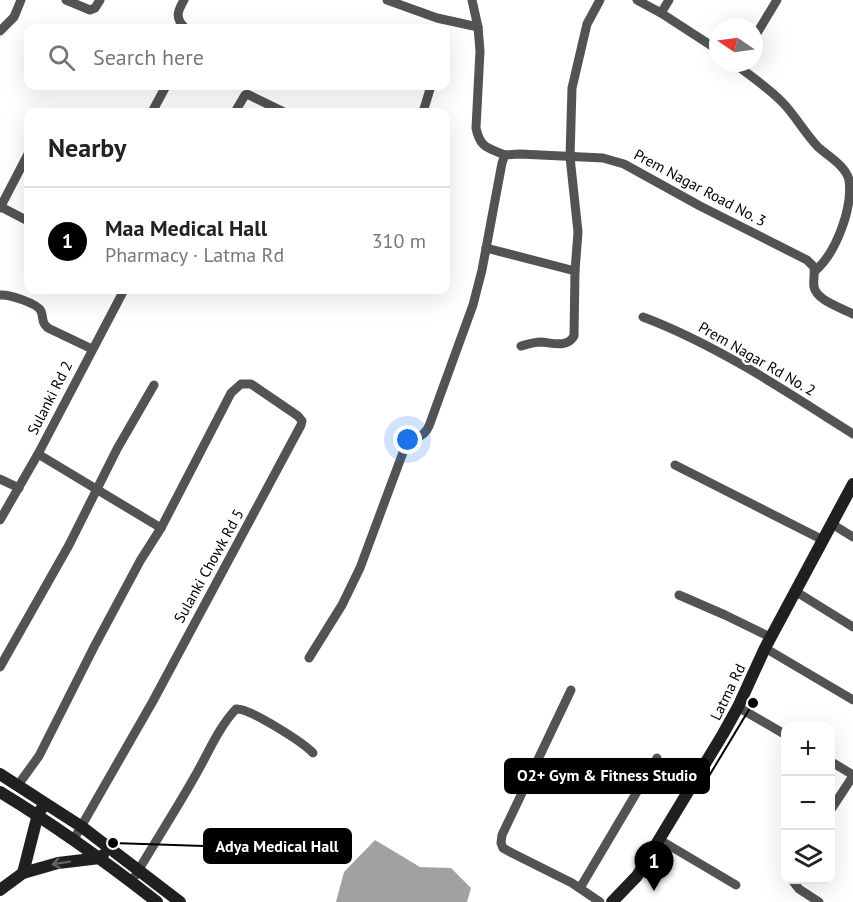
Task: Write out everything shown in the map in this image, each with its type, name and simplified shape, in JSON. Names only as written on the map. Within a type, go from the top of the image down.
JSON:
[{"type":"street","points":[[0,31],[14,16],[21,0]]},
{"type":"street","points":[[66,0],[90,10],[95,8],[100,0]]},
{"type":"street","points":[[181,24],[177,13],[184,0]]},
{"type":"street","points":[[387,0],[436,23]]},
{"type":"street","points":[[309,658],[342,605],[360,568],[405,447],[411,441],[423,436],[429,426],[464,333],[486,248],[502,163],[506,155],[484,146],[478,138],[476,128],[480,51],[472,0]]},
{"type":"street","points":[[521,346],[533,342],[564,344],[571,341],[575,330],[575,271],[578,232],[570,157],[572,88],[586,24],[600,0]]},
{"type":"street","points":[[637,0],[709,44]]},
{"type":"street","points":[[661,13],[669,0]]},
{"type":"street","points":[[763,23],[777,0]]},
{"type":"street","points":[[450,24],[478,27]]},
{"type":"street","points":[[746,72],[782,102],[802,130],[846,173],[849,180],[848,210],[844,226],[831,255],[814,271],[814,287],[828,302],[853,314]]},
{"type":"street","points":[[154,108],[164,90]]},
{"type":"street","points":[[238,108],[248,90],[277,108]]},
{"type":"street","points":[[424,108],[429,90]]},
{"type":"street","name":"Prem Nagar Road No. 3","points":[[506,155],[603,158],[624,164],[700,206],[807,260],[812,264],[814,271]]},
{"type":"street","points":[[24,162],[0,208],[24,219]]},
{"type":"street","points":[[486,248],[575,271]]},
{"type":"street","points":[[0,295],[6,294],[36,306],[40,309],[43,324],[48,328],[92,349]]},
{"type":"street","name":"Sulanki Rd 2","points":[[0,520],[38,454],[122,294]]},
{"type":"street","name":"Prem Nagar Rd No. 2","points":[[643,317],[707,347],[805,403],[853,434]]},
{"type":"street","name":"Sulanki Chowk Rd 5","points":[[74,839],[240,542],[302,421],[258,388],[246,383],[237,386],[231,393],[161,528]]},
{"type":"street","points":[[0,667],[154,385]]},
{"type":"street","points":[[18,785],[39,756],[95,645],[161,528],[38,454]]},
{"type":"street","points":[[675,465],[823,540]]},
{"type":"street","points":[[0,478],[19,488]]},
{"type":"street","name":"Latma Rd","points":[[612,902],[637,876],[738,707],[767,643],[853,484]]},
{"type":"street","points":[[832,524],[853,537]]},
{"type":"street","points":[[795,591],[853,627]]},
{"type":"street","points":[[679,595],[725,615],[853,700]]},
{"type":"street","points":[[571,690],[502,836],[501,843],[503,848],[580,888],[600,902]]},
{"type":"street","points":[[738,707],[781,732]]},
{"type":"street","points":[[132,882],[217,736],[236,709],[245,709],[278,727],[313,753]]},
{"type":"street","points":[[580,888],[657,758]]},
{"type":"street","points":[[835,764],[853,775],[835,804]]},
{"type":"street","points":[[0,774],[82,827],[180,902]]},
{"type":"street","points":[[0,792],[38,814],[74,839],[157,902]]},
{"type":"street","points":[[23,873],[38,814],[45,802]]},
{"type":"street","points":[[660,840],[736,885]]},
{"type":"street","points":[[0,890],[23,873],[58,863],[100,858],[110,848]]},
{"type":"street","points":[[795,884],[798,889],[819,902]]},
{"type":"shaded area","points":[[375,840],[420,867],[451,868],[471,888],[467,902],[336,902],[344,872]]},
{"type":"place","name":"O2+ Gym & Fitness Studio","points":[[753,703]]},
{"type":"place","name":"Adya Medical Hall","points":[[113,843]]},
{"type":"place","name":"Maa Medical Hall","points":[[654,891]]}]
